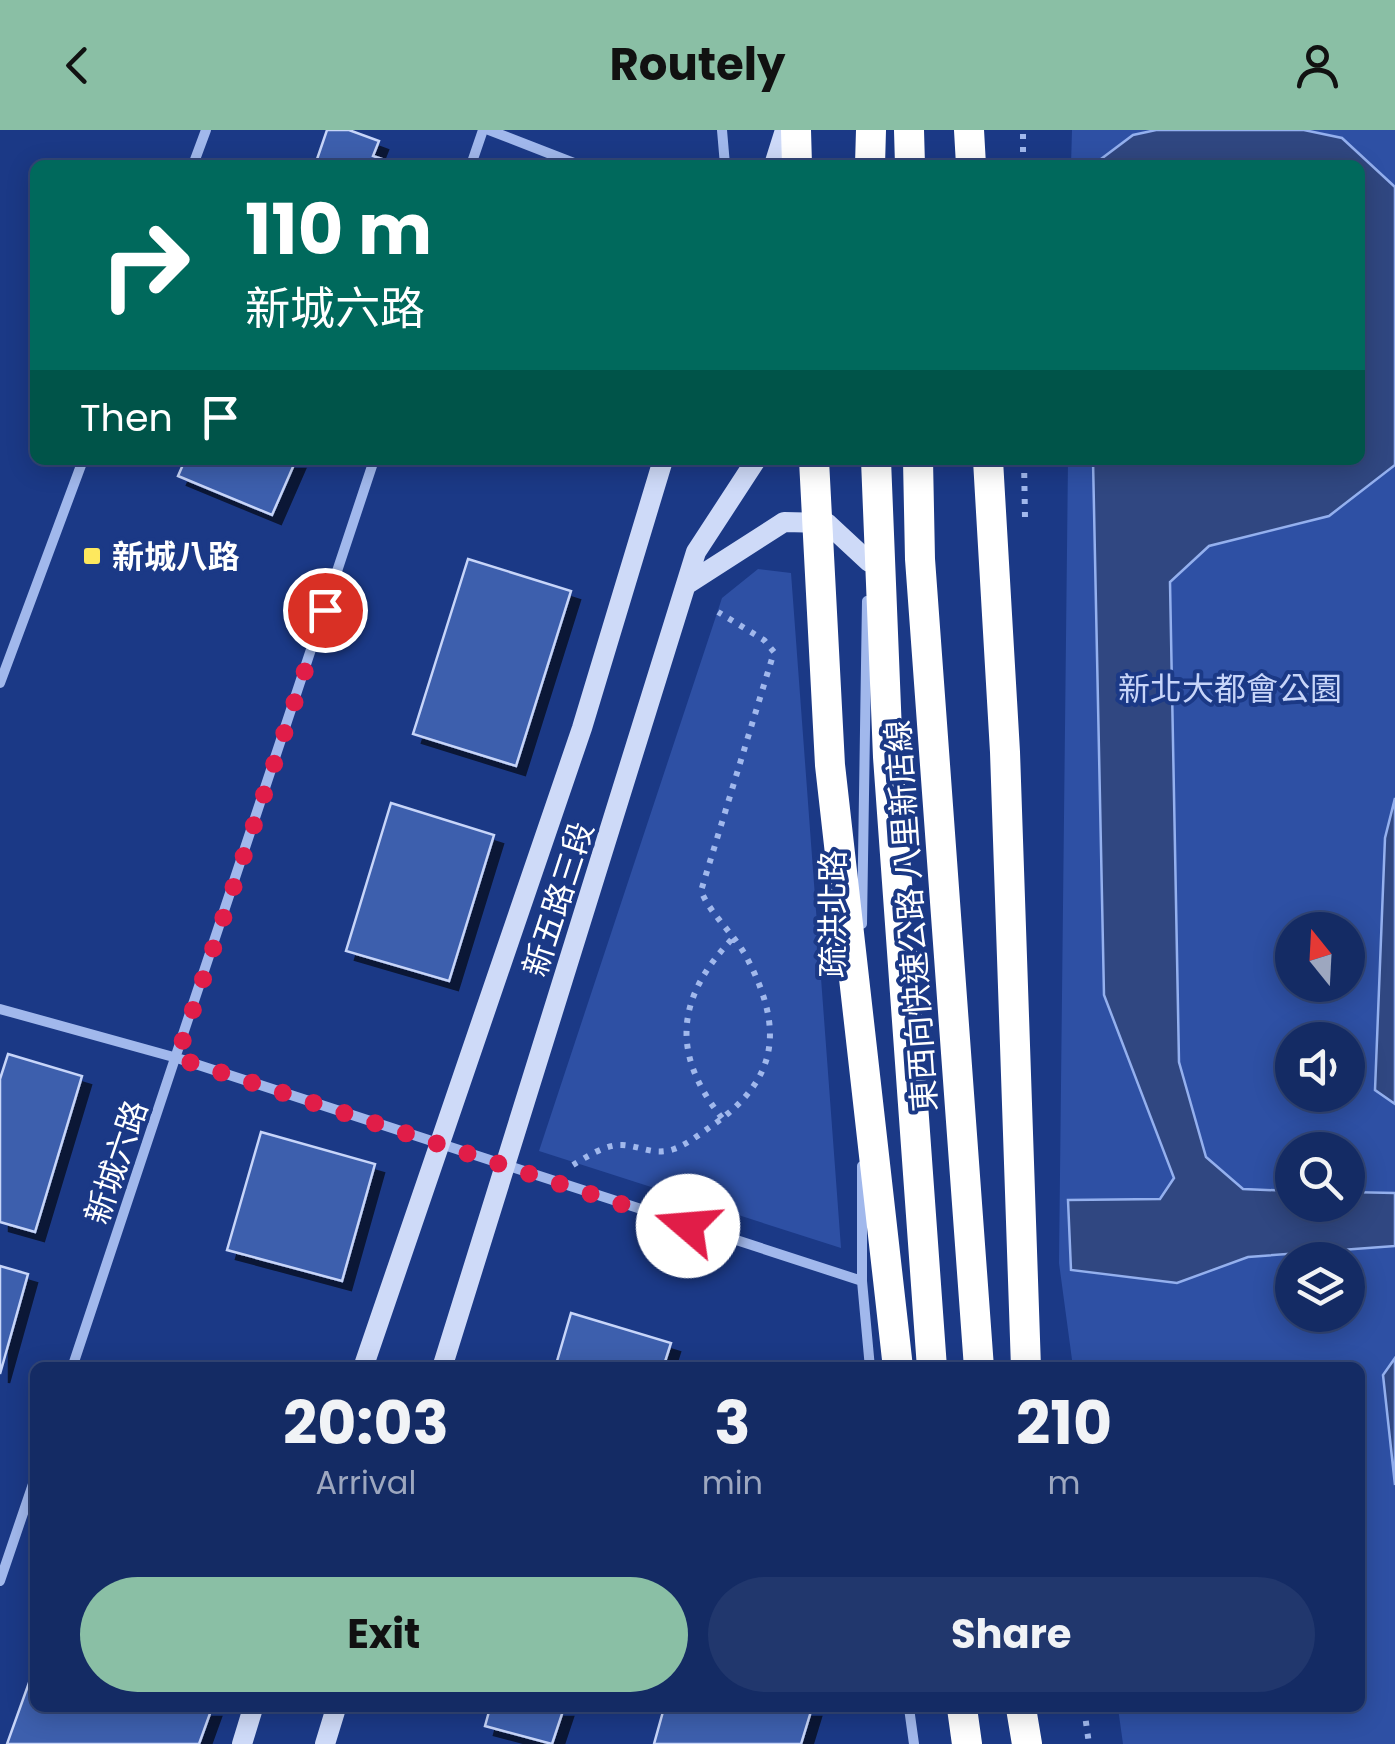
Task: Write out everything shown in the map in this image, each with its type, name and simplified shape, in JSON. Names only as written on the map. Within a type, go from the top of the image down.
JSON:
[{"type":"highway","points":[[796,130],[798,160]]},
{"type":"highway","points":[[870,130],[870,160]]},
{"type":"highway","points":[[909,130],[912,160]]},
{"type":"highway","points":[[969,130],[971,160]]},
{"type":"highway","points":[[814,465],[830,766],[897,1362]]},
{"type":"highway","name":"東西向快速公路 八里新店線","points":[[876,465],[888,756],[932,1362]]},
{"type":"highway","name":"東西向快速公路 八里新店線","points":[[918,465],[922,579],[980,1362]]},
{"type":"highway","points":[[988,465],[1006,752],[1026,1362]]},
{"type":"highway","points":[[963,1712],[967,1744]]},
{"type":"highway","points":[[1022,1712],[1030,1744]]},
{"type":"highway","points":[[1030,1744],[1034,1712]]},
{"type":"street","points":[[196,160],[206,130]]},
{"type":"street","points":[[473,160],[486,130],[566,160]]},
{"type":"street","points":[[722,130],[725,160]]},
{"type":"street","points":[[776,160],[785,130]]},
{"type":"street","points":[[913,160],[921,130]]},
{"type":"street","points":[[0,684],[81,465]]},
{"type":"street","name":"新城六路","points":[[74,1362],[372,465]]},
{"type":"street","name":"新五路三段","points":[[365,1362],[582,728],[662,465]]},
{"type":"street","name":"新五路三段","points":[[444,1362],[690,583],[696,552],[753,465]]},
{"type":"street","name":"疏洪北路","points":[[869,1362],[862,1281],[862,918],[869,562],[876,465]]},
{"type":"street","points":[[690,583],[784,522],[827,523],[869,562]]},
{"type":"street","points":[[0,1009],[177,1058],[862,1281]]},
{"type":"street","points":[[0,1581],[30,1493]]},
{"type":"street","points":[[242,1744],[252,1712]]},
{"type":"street","points":[[324,1744],[335,1712]]},
{"type":"street","points":[[910,1712],[914,1744]]},
{"type":"path","points":[[1023,130],[1023,160]]},
{"type":"path","points":[[572,1166],[620,1144],[650,1153],[674,1149],[722,1118],[751,1093],[766,1071],[770,1038],[764,1001],[735,936],[708,907],[701,891],[774,652],[764,640],[718,612]]},
{"type":"path","points":[[722,1118],[701,1092],[688,1060],[686,1024],[694,990],[708,963],[735,936]]},
{"type":"path","points":[[1085,1712],[1089,1744]]},
{"type":"green space","name":"新北大都會公園","points":[[1072,130],[1395,130],[1395,1744],[1123,1744],[1119,1712],[1365,1712],[1365,1362],[1072,1362],[1059,1263],[1068,465],[1365,465],[1365,160],[1071,160]]},
{"type":"green space","points":[[758,569],[791,573],[841,1248],[539,1151],[722,598]]},
{"type":"shaded area","points":[[1156,130],[1304,130],[1342,138],[1395,187],[1395,465],[1329,516],[1209,546],[1170,582],[1179,1062],[1206,1157],[1243,1189],[1275,1190],[1275,1222],[1365,1222],[1365,1192],[1395,1193],[1395,1246],[1365,1248],[1365,1242],[1275,1242],[1275,1255],[1248,1257],[1177,1283],[1071,1270],[1068,1200],[1160,1199],[1174,1178],[1104,995],[1093,465],[1365,465],[1365,160],[1100,160],[1133,135]]},
{"type":"shaded area","points":[[1395,798],[1395,1104],[1375,1090],[1385,838]]},
{"type":"shaded area","points":[[1395,1358],[1395,1485],[1383,1375]]},
{"type":"building","points":[[327,130],[349,130],[379,141],[373,156],[385,160],[317,160]]},
{"type":"building","points":[[183,465],[294,465],[272,515],[178,476]]},
{"type":"building","points":[[468,559],[571,591],[516,766],[413,734]]},
{"type":"building","points":[[391,803],[494,835],[449,981],[346,951]]},
{"type":"building","points":[[8,1054],[82,1076],[35,1232],[0,1222],[0,1079]]},
{"type":"building","points":[[261,1132],[375,1164],[342,1281],[227,1250]]},
{"type":"building","points":[[0,1266],[28,1274],[0,1374]]},
{"type":"building","points":[[571,1313],[671,1343],[665,1362],[557,1362]]},
{"type":"building","points":[[30,1680],[30,1712],[211,1712],[199,1744],[7,1744]]},
{"type":"building","points":[[489,1712],[563,1712],[552,1744],[485,1726]]},
{"type":"building","points":[[663,1712],[811,1712],[801,1744],[654,1744]]},
{"type":"place","name":"新城八路","points":[[92,556]]},
{"type":"route","points":[[325,610],[177,1058],[688,1226]]}]
